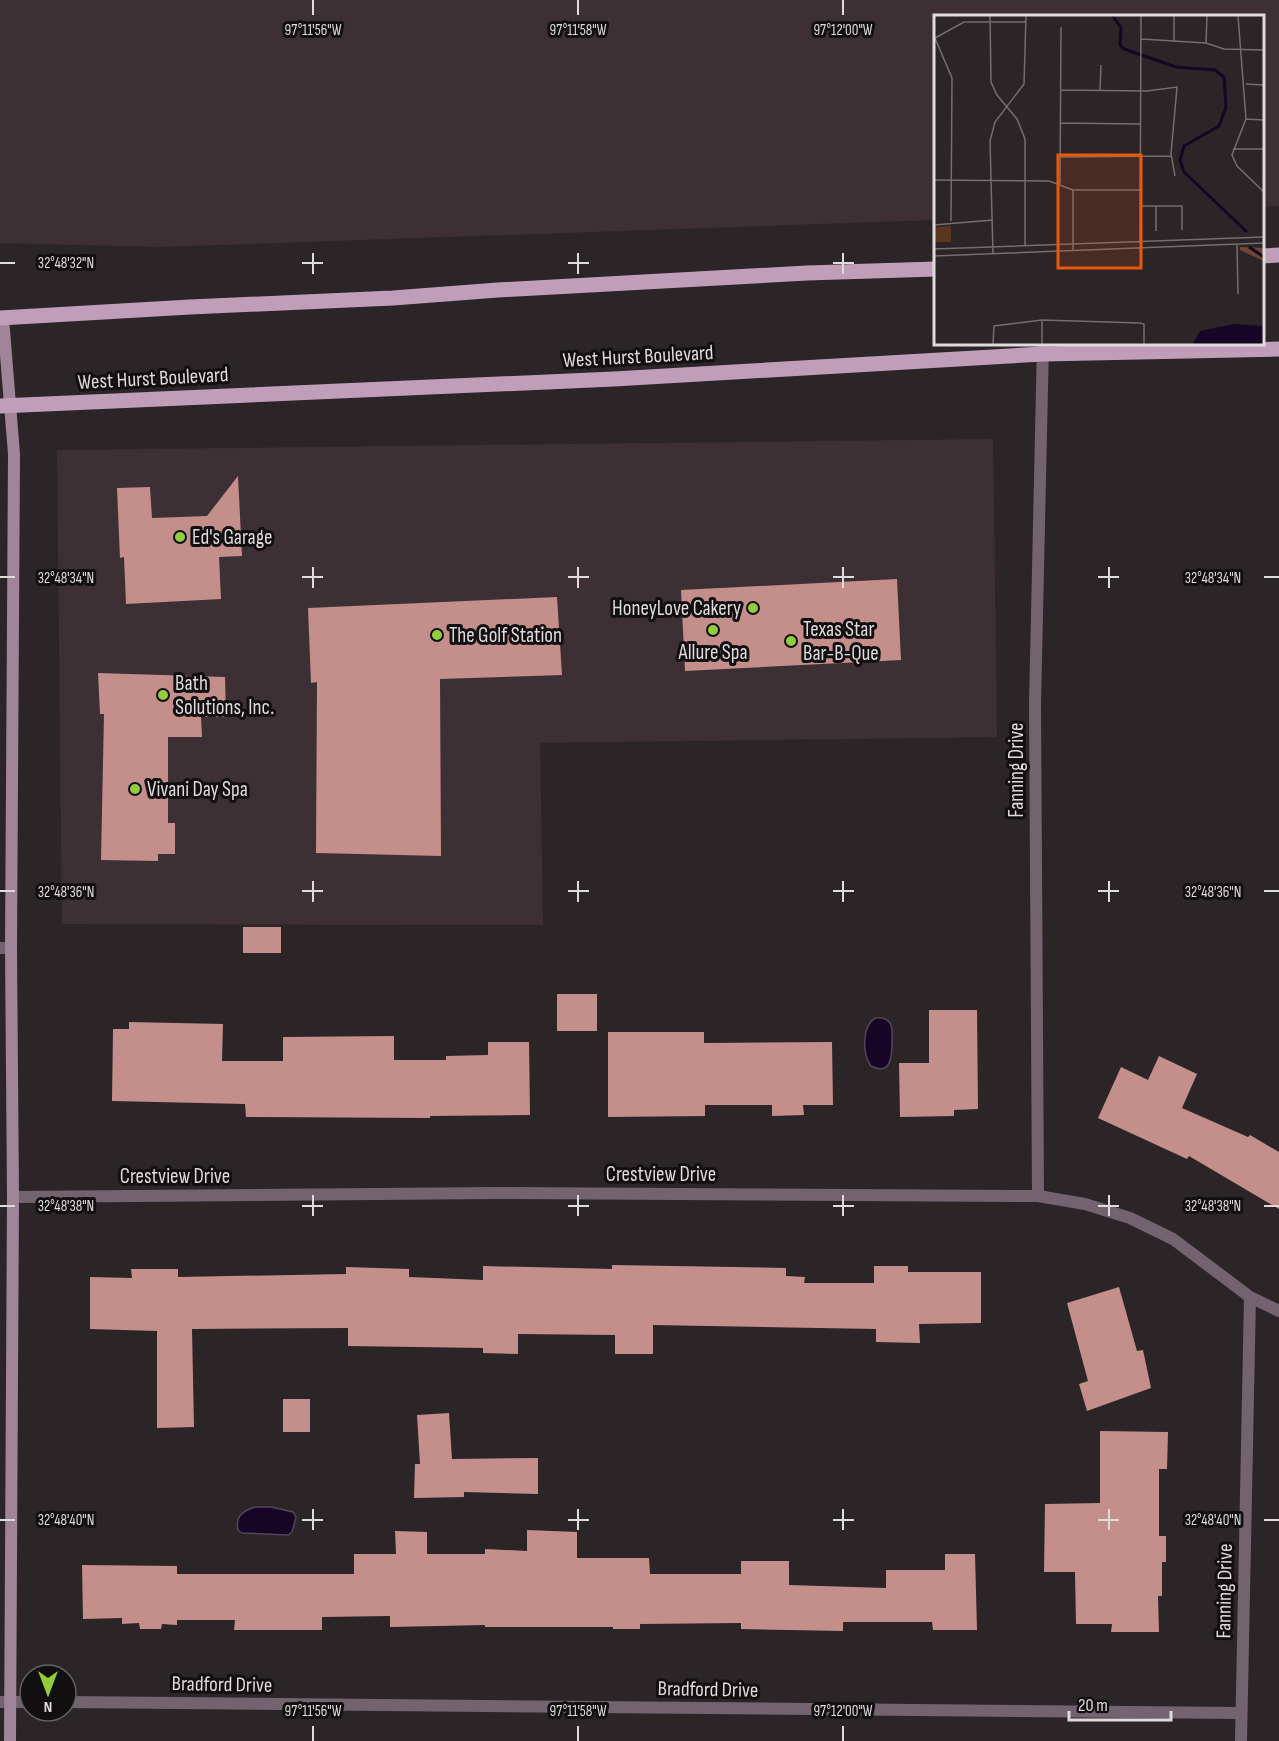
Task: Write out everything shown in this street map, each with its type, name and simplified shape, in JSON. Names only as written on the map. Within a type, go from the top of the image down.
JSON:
[{"type":"main road","points":[[1264,256],[1279,255]]},
{"type":"main road","points":[[2,318],[759,276],[934,269]]},
{"type":"main road","name":"West Hurst Boulevard","points":[[5,406],[614,379],[1043,349],[1279,349]]},
{"type":"street","points":[[2,318],[5,406],[14,454],[5,948],[14,1197],[5,1702],[10,1741]]},
{"type":"street","name":"Fanning Drive","points":[[1038,1196],[1035,704],[1043,349]]},
{"type":"street","name":"Crestview Drive","points":[[14,1197],[485,1193],[1038,1196],[1085,1204],[1130,1218],[1173,1239],[1250,1297],[1279,1311]]},
{"type":"street","name":"Fanning Drive","points":[[1241,1741],[1250,1297]]},
{"type":"street","name":"Bradford Drive","points":[[78,1702],[1241,1713]]},
{"type":"shaded area","points":[[0,0],[1279,0],[1279,206],[1264,207],[1264,15],[934,15],[934,220],[160,247],[0,243]]},
{"type":"shaded area","points":[[993,439],[997,737],[540,743],[543,925],[62,924],[57,450]]},
{"type":"shaded area","points":[[875,1018],[886,1019],[892,1029],[891,1057],[883,1069],[871,1066],[866,1055],[866,1034]]},
{"type":"shaded area","points":[[255,1507],[271,1507],[293,1512],[296,1517],[292,1532],[288,1535],[242,1533],[238,1530],[237,1525],[239,1518],[244,1512]]},
{"type":"building","name":"Ed's Garage","points":[[238,476],[242,556],[219,557],[221,599],[126,604],[124,557],[120,558],[117,488],[150,487],[152,518],[207,516]]},
{"type":"building","points":[[897,579],[901,660],[685,671],[681,590]]},
{"type":"building","points":[[557,597],[562,675],[440,679],[441,856],[316,853],[317,682],[311,683],[308,608]]},
{"type":"building","points":[[98,673],[225,677],[226,717],[201,717],[202,737],[168,737],[168,823],[175,823],[175,854],[158,854],[158,861],[101,860],[104,714],[100,714]]},
{"type":"building","points":[[243,927],[281,927],[281,953],[243,953]]},
{"type":"building","points":[[557,994],[597,994],[597,1031],[557,1031]]},
{"type":"building","points":[[929,1010],[977,1010],[978,1109],[954,1110],[954,1116],[900,1117],[899,1063],[929,1063]]},
{"type":"building","points":[[129,1022],[223,1024],[222,1061],[283,1061],[283,1037],[394,1036],[394,1060],[446,1060],[446,1056],[488,1055],[488,1042],[529,1042],[530,1115],[430,1116],[430,1118],[246,1117],[245,1104],[112,1101],[113,1029],[129,1029]]},
{"type":"building","points":[[608,1032],[704,1032],[704,1043],[832,1042],[833,1105],[803,1105],[804,1115],[772,1116],[772,1105],[705,1105],[705,1116],[608,1117]]},
{"type":"building","points":[[1159,1056],[1197,1074],[1182,1108],[1248,1137],[1250,1135],[1279,1152],[1279,1209],[1189,1156],[1187,1159],[1098,1118],[1121,1067],[1148,1080]]},
{"type":"building","points":[[612,1265],[786,1268],[786,1276],[805,1277],[804,1283],[874,1283],[874,1266],[908,1266],[908,1272],[981,1272],[981,1323],[919,1324],[920,1343],[876,1342],[876,1329],[653,1325],[653,1354],[615,1354],[615,1335],[518,1334],[518,1354],[483,1353],[483,1348],[348,1346],[348,1328],[192,1329],[194,1427],[157,1428],[157,1331],[90,1329],[90,1277],[132,1278],[131,1269],[178,1269],[178,1277],[346,1274],[346,1267],[409,1269],[409,1277],[483,1280],[483,1266],[612,1269]]},
{"type":"building","points":[[1119,1287],[1137,1351],[1143,1350],[1151,1388],[1087,1411],[1079,1384],[1088,1381],[1067,1303]]},
{"type":"building","points":[[283,1399],[310,1399],[310,1432],[283,1432]]},
{"type":"building","points":[[449,1413],[452,1459],[538,1458],[538,1494],[464,1492],[464,1497],[414,1498],[415,1464],[420,1464],[417,1415]]},
{"type":"building","points":[[1100,1431],[1168,1432],[1167,1469],[1159,1469],[1159,1536],[1166,1536],[1166,1562],[1162,1562],[1162,1596],[1158,1596],[1159,1632],[1111,1632],[1112,1624],[1076,1624],[1075,1572],[1044,1572],[1045,1504],[1100,1503]]},
{"type":"building","points":[[527,1530],[577,1532],[577,1558],[649,1558],[650,1574],[741,1574],[741,1561],[789,1561],[789,1585],[886,1588],[886,1570],[945,1570],[945,1554],[975,1554],[977,1630],[933,1630],[932,1622],[843,1622],[843,1631],[741,1629],[741,1623],[640,1624],[640,1629],[485,1627],[485,1625],[390,1627],[390,1616],[322,1617],[322,1630],[234,1630],[235,1620],[177,1620],[177,1625],[162,1624],[161,1629],[140,1629],[139,1623],[122,1624],[122,1618],[83,1619],[82,1565],[177,1566],[177,1574],[354,1574],[354,1554],[396,1554],[395,1531],[427,1532],[427,1554],[485,1554],[485,1549],[527,1551]]},
{"type":"place","name":"Ed's Garage","points":[[180,537]]},
{"type":"place","name":"HoneyLove Cakery","points":[[753,608]]},
{"type":"place","name":"Allure Spa","points":[[713,630]]},
{"type":"place","name":"The Golf Station","points":[[437,635]]},
{"type":"place","name":"Texas Star Bar-B-Que","points":[[791,641]]},
{"type":"place","name":"Bath Solutions, Inc.","points":[[163,695]]},
{"type":"place","name":"Vivani Day Spa","points":[[135,789]]}]
